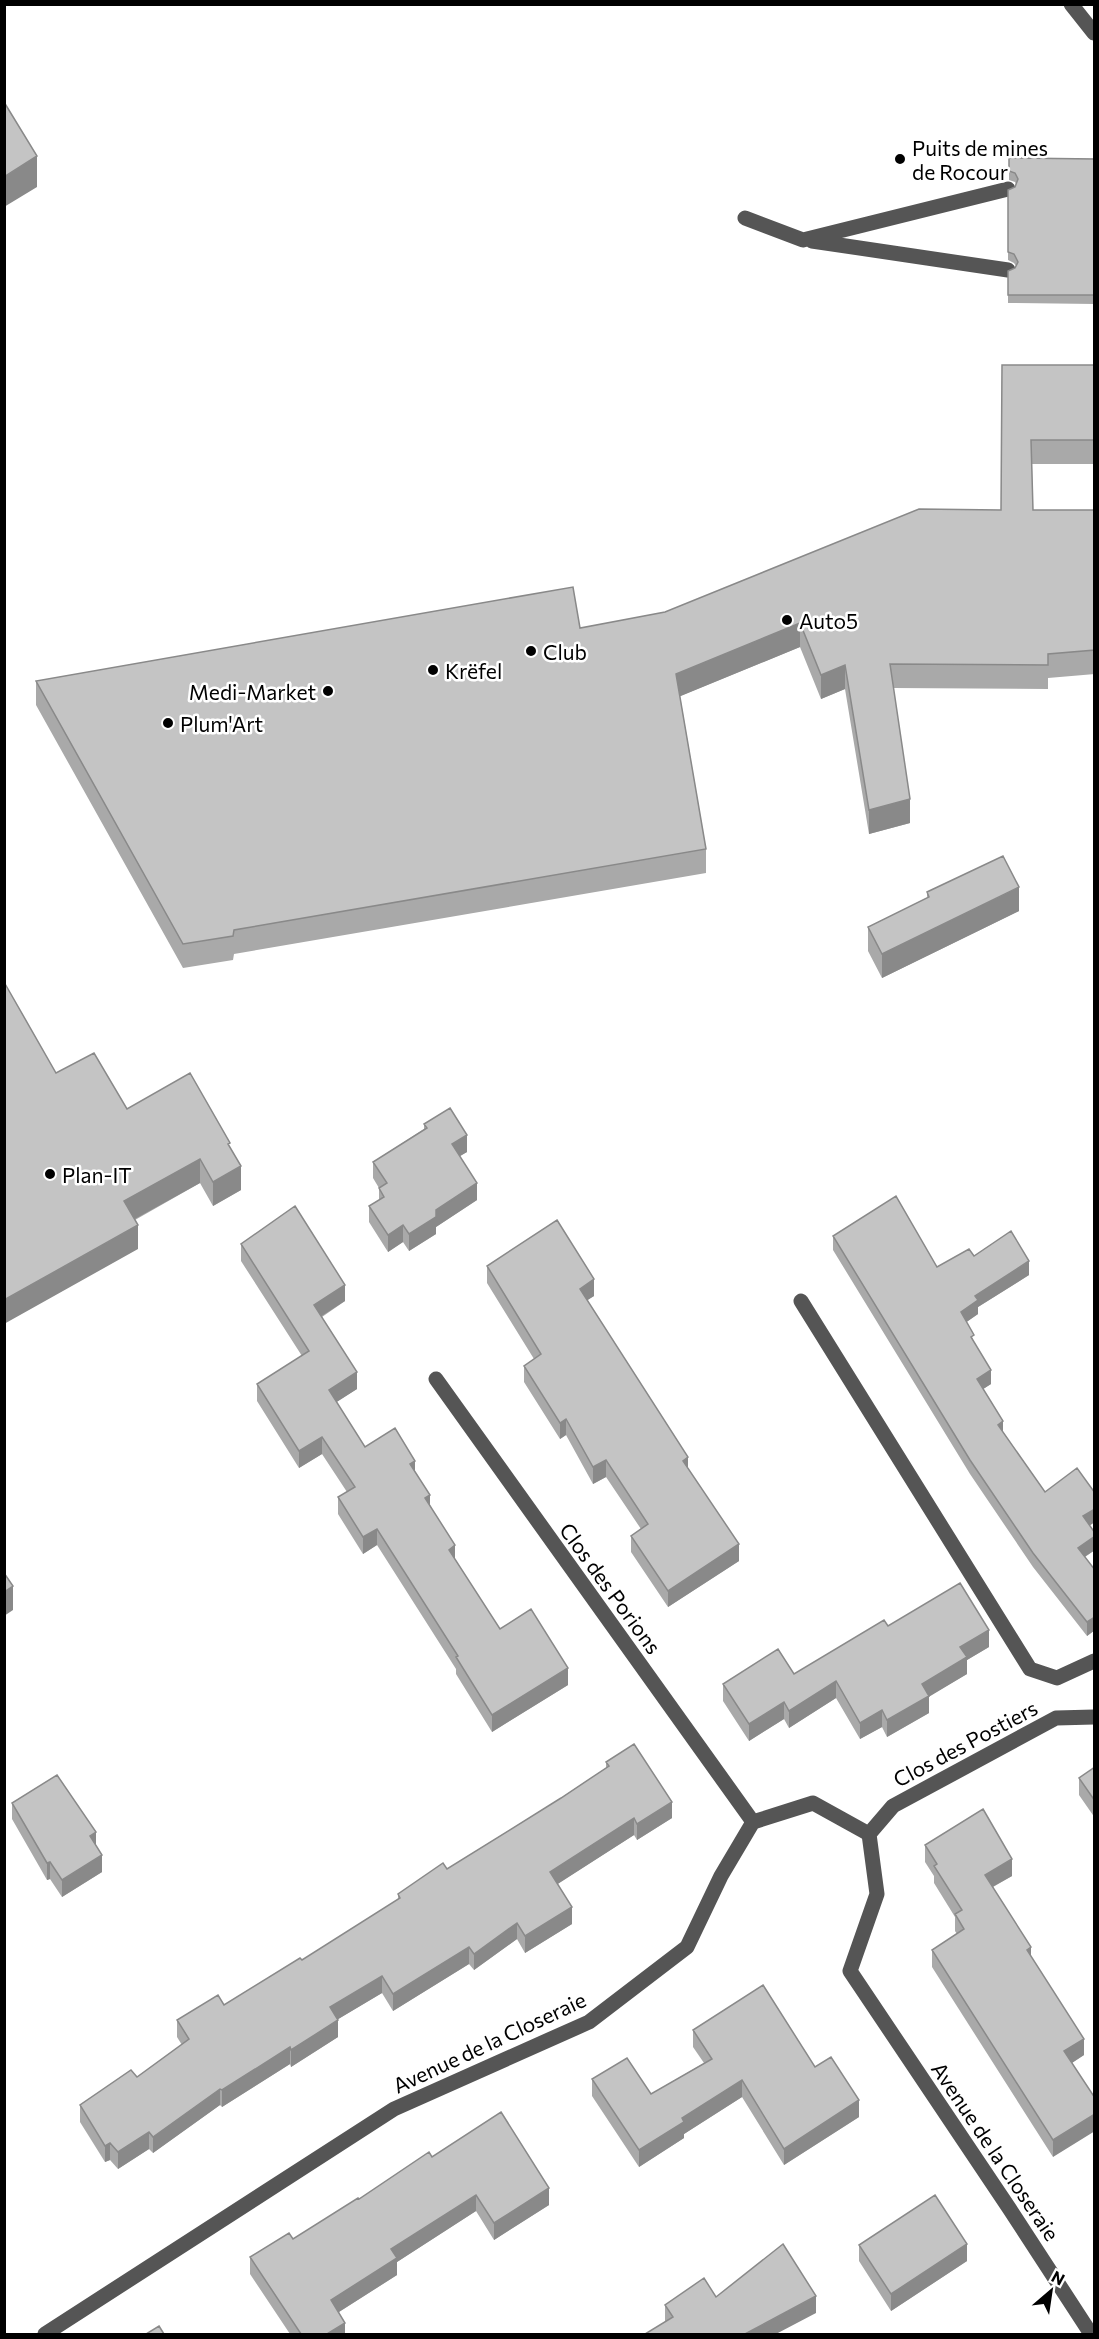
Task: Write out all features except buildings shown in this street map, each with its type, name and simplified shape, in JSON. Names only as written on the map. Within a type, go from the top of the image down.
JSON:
[{"type":"street","points":[[1071,4],[1095,33]]},
{"type":"street","points":[[803,240],[1008,189]]},
{"type":"street","points":[[745,218],[803,240],[1008,270]]},
{"type":"street","points":[[801,1301],[1030,1669],[1057,1678],[1095,1661]]},
{"type":"street","name":"Clos des Porions","points":[[436,1379],[753,1822]]},
{"type":"street","name":"Clos des Postiers","points":[[869,1834],[893,1806],[1056,1718],[1095,1717]]},
{"type":"street","points":[[753,1822],[813,1803],[869,1834]]},
{"type":"street","name":"Avenue de la Closeraie","points":[[45,2334],[394,2109],[589,2022],[687,1947],[721,1876],[753,1822]]},
{"type":"street","name":"Avenue de la Closeraie","points":[[869,1834],[877,1894],[850,1971],[1091,2334]]},
{"type":"place","name":"Puits de mines de Rocour","points":[[900,159]]},
{"type":"place","name":"Auto5","points":[[787,620]]},
{"type":"place","name":"Club","points":[[531,651]]},
{"type":"place","name":"Krëfel","points":[[433,670]]},
{"type":"place","name":"Medi-Market","points":[[328,691]]},
{"type":"place","name":"Plum'Art","points":[[168,723]]},
{"type":"place","name":"Plan-IT","points":[[50,1174]]}]
